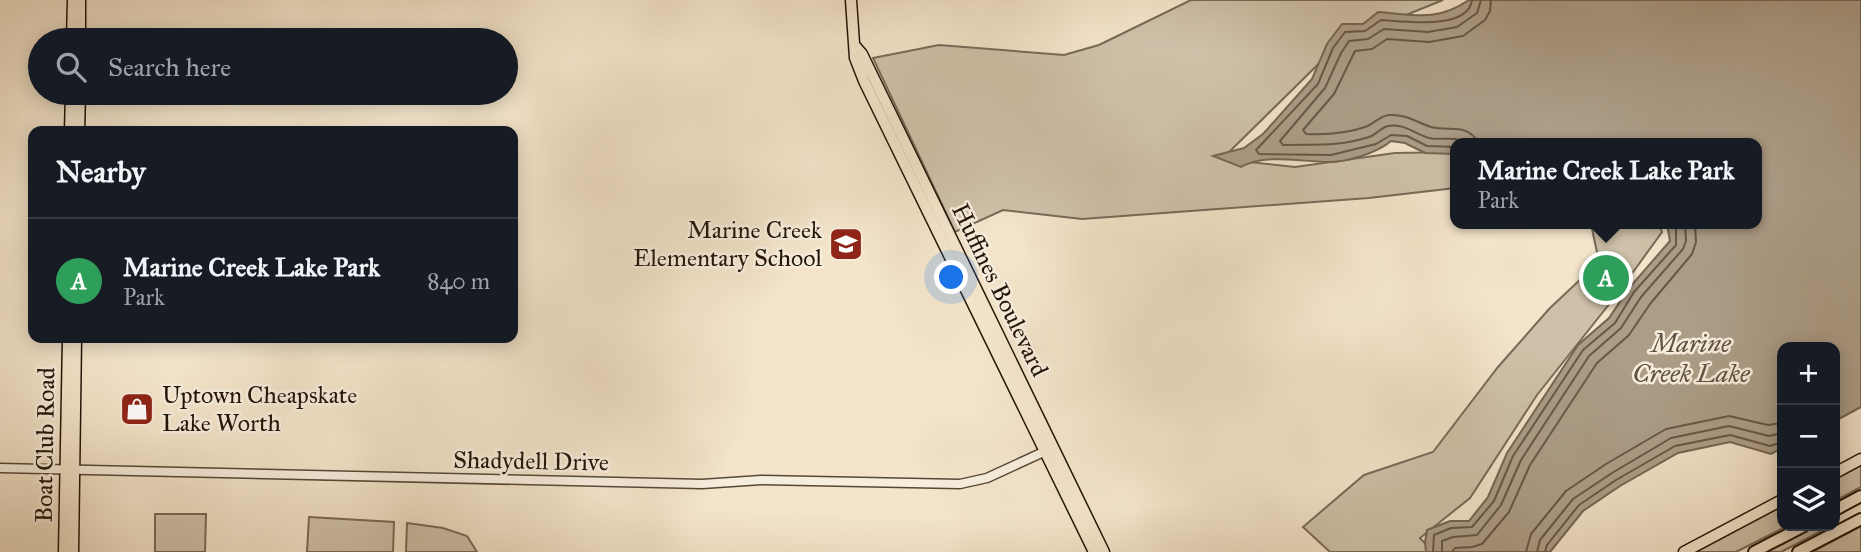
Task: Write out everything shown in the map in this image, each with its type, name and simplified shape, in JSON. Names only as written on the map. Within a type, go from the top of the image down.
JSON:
[{"type":"highway","points":[[1840,507],[1861,496]]},
{"type":"highway","points":[[1798,552],[1861,519]]},
{"type":"highway","points":[[1754,552],[1794,531]]},
{"type":"main road","points":[[72,28],[73,0]]},
{"type":"main road","points":[[80,0],[80,28]]},
{"type":"main road","name":"Huffines Boulevard","points":[[851,0],[856,47],[862,54],[1050,449],[1104,552]]},
{"type":"main road","points":[[70,126],[71,105]]},
{"type":"main road","points":[[79,126],[80,105]]},
{"type":"main road","name":"Boat Club Road","points":[[72,343],[70,470],[73,552]]},
{"type":"main road","name":"Boat Club Road","points":[[64,552],[76,365],[73,343]]},
{"type":"main road","name":"Huffines Boulevard","points":[[1050,449],[1094,552]]},
{"type":"main road","points":[[1840,470],[1861,459]]},
{"type":"main road","points":[[1684,552],[1777,503]]},
{"type":"street","name":"Shadydell Drive","points":[[0,468],[702,484],[761,480],[949,485],[987,478],[1050,449]]},
{"type":"shaded area","points":[[1191,0],[1443,0],[1406,15],[1355,28],[1222,159],[1295,167],[1395,153],[1450,152],[1450,189],[1369,198],[1082,219],[1003,210],[955,232],[873,58],[939,45],[1064,55],[1099,45]]},
{"type":"shaded area","points":[[1592,229],[1661,229],[1662,232],[1618,293],[1537,395],[1470,498],[1420,538],[1433,552],[1330,552],[1303,527],[1364,475],[1433,452],[1498,367],[1549,309],[1599,262]]},
{"type":"shaded area","points":[[1861,464],[1861,487],[1840,498],[1840,475]]},
{"type":"shaded area","points":[[1777,508],[1777,531],[1736,552],[1692,552]]},
{"type":"shaded area","points":[[155,514],[206,514],[205,552],[155,552]]},
{"type":"shaded area","points":[[309,517],[394,522],[393,552],[307,552]]},
{"type":"shaded area","points":[[407,523],[443,528],[467,536],[477,552],[406,552]]},
{"type":"shaded area","points":[[1861,526],[1861,552],[1812,552]]},
{"type":"shaded area","points":[[1804,531],[1821,531],[1781,552],[1764,552]]},
{"type":"water","name":"Marine Creek Lake","points":[[1469,0],[1861,0],[1861,407],[1840,418],[1840,342],[1777,342],[1777,451],[1771,454],[1730,442],[1678,453],[1583,511],[1550,552],[1426,552],[1427,530],[1450,521],[1469,521],[1488,497],[1507,453],[1578,345],[1609,318],[1629,288],[1670,241],[1668,229],[1762,229],[1762,138],[1450,138],[1450,154],[1425,153],[1405,143],[1391,141],[1370,153],[1344,160],[1329,162],[1272,159],[1241,167],[1213,156],[1244,148],[1263,134],[1312,79],[1327,44],[1342,24],[1363,24],[1378,12],[1425,15],[1446,12]]},
{"type":"place","name":"Marine Creek Elementary School","points":[[846,244]]},
{"type":"place","name":"Marine Creek Lake Park","points":[[1606,278]]},
{"type":"place","name":"Uptown Cheapskate Lake Worth","points":[[137,409]]}]
